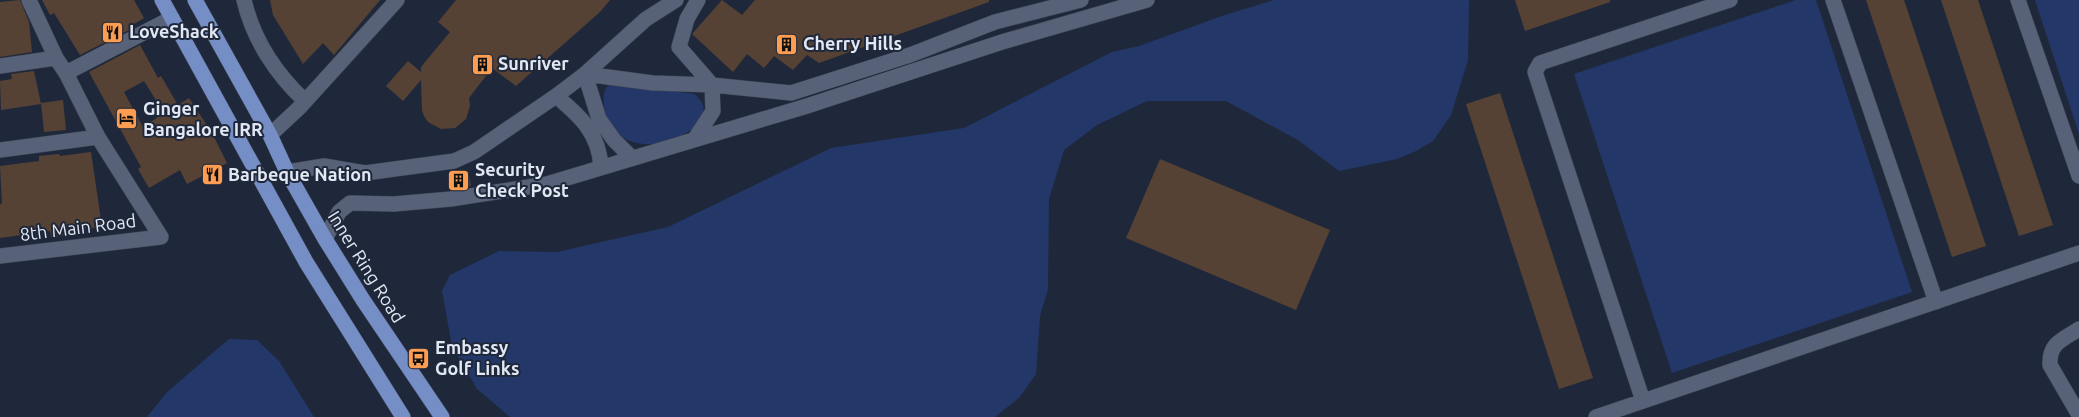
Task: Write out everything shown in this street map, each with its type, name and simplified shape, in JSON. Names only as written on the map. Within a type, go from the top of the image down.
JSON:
[{"type":"main road","points":[[162,0],[306,262],[403,417]]},
{"type":"main road","name":"Inner Ring Road","points":[[195,0],[325,239],[363,300],[442,417]]},
{"type":"street","points":[[0,150],[98,137],[66,73],[56,58],[29,0]]},
{"type":"street","points":[[244,0],[255,32],[271,62],[287,84],[305,101]]},
{"type":"street","points":[[270,135],[305,101],[397,0]]},
{"type":"street","points":[[287,172],[324,166],[365,172],[454,162],[474,152],[556,96],[585,74],[646,19],[676,0]]},
{"type":"street","points":[[694,140],[713,111],[712,85],[679,47],[687,19],[698,0]]},
{"type":"street","points":[[585,74],[653,83],[712,85],[791,94],[910,55],[995,22],[1081,0]]},
{"type":"street","points":[[325,239],[339,212],[350,202],[394,204],[451,199],[547,184],[806,106],[1002,42],[1147,0]]},
{"type":"street","points":[[1643,401],[1535,72],[1540,63],[1730,0]]},
{"type":"street","points":[[1834,0],[1936,302]]},
{"type":"street","points":[[2018,0],[2079,176]]},
{"type":"street","points":[[66,73],[172,18]]},
{"type":"street","points":[[0,66],[56,58]]},
{"type":"street","points":[[585,74],[599,119],[614,140],[632,158]]},
{"type":"street","points":[[556,96],[578,114],[592,133],[600,152],[601,167]]},
{"type":"street","name":"8th Main Road","points":[[0,256],[161,237],[98,137]]},
{"type":"street","points":[[1596,417],[2079,253]]},
{"type":"street","points":[[2079,330],[2053,346],[2050,355],[2050,365],[2079,415]]},
{"type":"shaded area","points":[[1274,0],[1469,0],[1468,60],[1451,115],[1433,141],[1416,151],[1397,159],[1339,171],[1298,140],[1226,101],[1147,101],[1097,125],[1064,150],[1049,199],[1048,289],[1040,316],[1036,374],[1019,398],[995,417],[510,417],[477,389],[452,346],[442,291],[450,275],[499,251],[557,252],[668,227],[831,148],[964,128],[1112,52],[1139,46],[1222,16]]},
{"type":"shaded area","points":[[1796,0],[1816,0],[1912,292],[1672,373],[1574,74]]},
{"type":"shaded area","points":[[2035,0],[2079,0],[2079,134]]},
{"type":"shaded area","points":[[613,83],[694,94],[703,107],[700,120],[688,132],[670,140],[649,144],[629,141],[613,129],[604,106],[604,92]]},
{"type":"shaded area","points":[[229,339],[257,340],[279,361],[314,417],[147,417],[167,392]]},
{"type":"building","points":[[20,0],[29,22],[32,52],[0,57],[0,2]]},
{"type":"building","points":[[42,0],[134,0],[144,18],[129,27],[131,29],[80,55],[54,13],[50,15]]},
{"type":"building","points":[[270,0],[380,0],[334,55],[323,43],[303,64],[273,15]]},
{"type":"building","name":"Sunriver","points":[[456,0],[610,0],[600,12],[516,86],[492,68],[469,98],[470,106],[466,119],[455,128],[441,129],[428,122],[424,116],[421,80],[403,101],[386,86],[408,61],[421,72],[421,67],[450,32],[438,22]]},
{"type":"building","name":"Cherry Hills","points":[[722,0],[742,15],[755,0],[989,0],[989,2],[819,63],[807,55],[793,70],[774,56],[764,68],[747,54],[733,72],[692,34]]},
{"type":"building","points":[[1515,0],[1610,0],[1610,2],[1525,31]]},
{"type":"building","points":[[1866,0],[1904,0],[1986,246],[1952,257]]},
{"type":"building","points":[[1941,0],[1978,0],[2053,225],[2019,236]]},
{"type":"building","points":[[140,45],[158,78],[161,76],[178,105],[189,98],[212,133],[227,163],[187,184],[180,170],[149,188],[138,169],[141,167],[89,72]],"holes":[[[144,81],[164,113],[143,127],[124,92]]]},
{"type":"building","points":[[34,71],[41,104],[1,110],[0,81],[12,79],[11,74]]},
{"type":"building","points":[[1500,93],[1593,378],[1559,389],[1466,104]]},
{"type":"building","points":[[63,100],[66,130],[44,132],[41,103]]},
{"type":"building","points":[[91,152],[102,227],[71,231],[72,235],[51,237],[50,231],[0,238],[0,204],[2,204],[0,166],[39,161],[39,156],[59,154],[60,156]]},
{"type":"building","points":[[1160,159],[1330,230],[1296,310],[1126,238]]},
{"type":"building","name":"Security Check Post","points":[[468,171],[471,186],[449,188],[448,174]]},
{"type":"place","name":"LoveShack","points":[[113,32]]},
{"type":"place","name":"Cherry Hills","points":[[787,44]]},
{"type":"place","name":"Sunriver","points":[[482,64]]},
{"type":"place","name":"Ginger Bangalore IRR","points":[[127,119]]},
{"type":"place","name":"Barbeque Nation","points":[[212,175]]},
{"type":"place","name":"Security Check Post","points":[[459,180]]},
{"type":"place","name":"Embassy Golf Links","points":[[419,358]]}]
